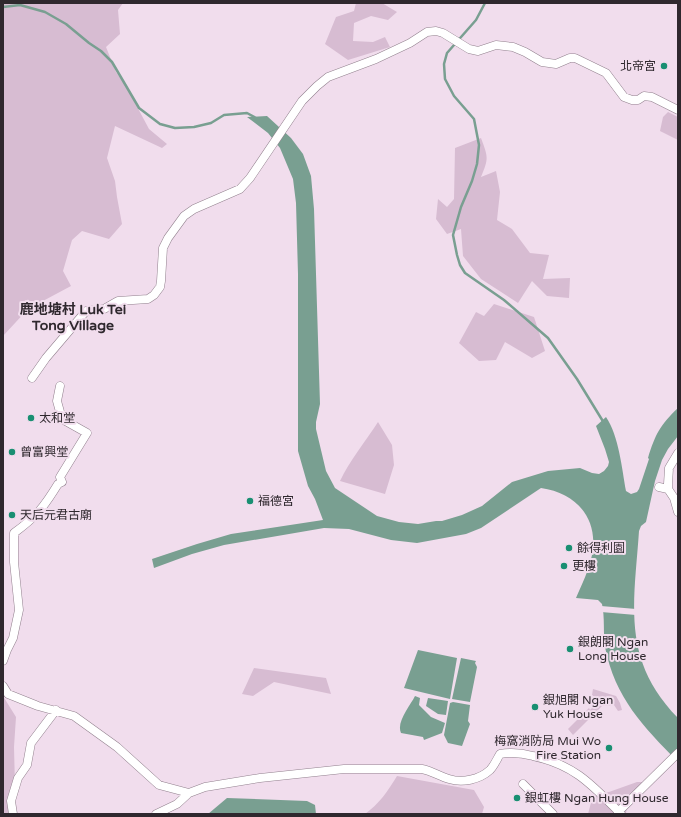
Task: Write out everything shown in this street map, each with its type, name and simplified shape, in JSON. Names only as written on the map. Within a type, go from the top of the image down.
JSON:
[{"type":"street","points":[[32,378],[46,358],[86,311],[104,309],[118,301],[148,300],[154,295],[160,287],[163,248],[168,238],[184,216],[194,209],[240,189],[250,178],[302,101],[317,86],[328,77],[376,59],[410,43],[427,32],[436,31],[443,33],[469,49],[478,51],[496,45],[513,47],[542,62],[556,64],[570,58],[575,58],[606,73],[624,97],[632,100],[638,100],[644,96],[652,97],[678,110]]},
{"type":"street","points":[[3,662],[13,638],[19,610],[14,562],[14,533],[30,522],[40,511],[58,484],[62,482],[60,477],[87,432],[62,419],[57,401],[60,386]]},
{"type":"street","points":[[678,453],[669,468],[668,489],[674,498],[678,512]]},
{"type":"street","points":[[659,487],[668,489]]},
{"type":"street","points":[[3,686],[8,694],[38,706],[74,716],[117,747],[160,784],[189,793]]},
{"type":"street","points":[[13,814],[11,801],[18,778],[27,765],[31,743],[56,710]]},
{"type":"street","points":[[156,814],[177,804],[189,793],[205,787],[260,778],[344,769],[422,769],[449,779],[466,780],[480,777],[489,771],[500,754],[512,753],[555,761],[580,774],[620,813],[678,753]]},
{"type":"street","points":[[524,784],[553,814]]},
{"type":"shaded area","points":[[3,3],[123,3],[118,10],[120,34],[106,47],[116,72],[126,86],[149,129],[167,144],[162,148],[115,126],[107,158],[115,181],[122,224],[109,239],[82,231],[72,240],[63,271],[71,286],[28,309],[3,336]]},
{"type":"shaded area","points":[[356,3],[382,3],[397,12],[388,20],[371,16],[354,23],[353,41],[373,42],[385,37],[390,47],[348,60],[325,44],[336,17],[354,11]]},
{"type":"shaded area","points":[[668,112],[678,117],[678,140],[660,131],[663,117]]},
{"type":"shaded area","points":[[267,116],[291,138],[303,154],[311,176],[314,209],[320,404],[316,429],[326,471],[335,488],[377,516],[399,522],[418,524],[442,521],[462,515],[482,506],[512,482],[548,471],[580,468],[599,474],[604,471],[609,462],[596,426],[606,417],[617,443],[626,491],[631,494],[637,492],[639,489],[649,459],[648,458],[659,431],[678,408],[678,436],[662,460],[655,481],[646,522],[641,526],[639,531],[634,607],[635,630],[639,653],[647,675],[660,696],[678,718],[678,762],[642,723],[623,696],[610,665],[605,647],[602,604],[598,600],[576,598],[591,561],[593,542],[592,530],[588,519],[582,510],[565,495],[541,488],[481,528],[466,534],[417,543],[391,540],[349,529],[324,528],[224,545],[192,554],[154,568],[152,559],[231,534],[323,520],[308,486],[298,451],[298,274],[296,203],[293,179],[280,148],[268,133],[247,117]]},
{"type":"shaded area","points":[[481,138],[487,158],[481,177],[496,171],[500,192],[497,220],[512,229],[530,253],[549,255],[543,279],[570,278],[569,298],[547,296],[532,281],[518,303],[481,279],[463,256],[461,229],[447,234],[436,219],[438,199],[447,207],[454,199],[455,148]]},
{"type":"shaded area","points":[[494,304],[534,317],[545,351],[532,358],[505,342],[496,360],[479,361],[459,343],[476,312],[484,316]]},
{"type":"shaded area","points":[[378,422],[392,445],[394,465],[385,494],[340,481],[353,458]]},
{"type":"shaded area","points":[[418,650],[457,658],[450,699],[404,688]]},
{"type":"shaded area","points":[[461,658],[476,661],[475,663],[477,667],[470,702],[452,699]]},
{"type":"shaded area","points":[[254,668],[326,678],[331,694],[274,682],[253,696],[242,694]]},
{"type":"shaded area","points":[[593,689],[616,696],[622,710],[618,711],[614,705],[602,706],[573,735],[568,729],[589,708],[590,710],[599,701],[592,695]]},
{"type":"shaded area","points":[[3,696],[16,717],[14,747],[15,787],[12,814],[3,814]]},
{"type":"shaded area","points":[[415,696],[420,698],[419,705],[431,717],[445,723],[442,733],[424,740],[423,737],[401,733],[400,724]]},
{"type":"shaded area","points":[[428,698],[448,701],[446,715],[438,714],[426,706]]},
{"type":"shaded area","points":[[453,702],[470,705],[468,721],[470,724],[462,746],[448,743],[444,735],[450,703]]},
{"type":"shaded area","points":[[397,776],[474,790],[484,807],[482,814],[365,814],[383,797]]},
{"type":"shaded area","points":[[637,782],[643,782],[628,796],[626,814],[588,814],[593,795],[609,792]]},
{"type":"shaded area","points":[[227,798],[307,801],[315,805],[316,814],[208,814]]},
{"type":"pier","points":[[601,606],[636,609],[636,615],[601,612]]},
{"type":"waterway","points":[[485,3],[476,20],[447,53],[444,64],[445,79],[454,96],[474,119],[479,145],[477,164],[472,181],[461,207],[453,235],[457,255],[460,265],[465,273],[504,300],[548,338],[577,379],[604,423]]},
{"type":"waterway","points":[[3,7],[20,5],[45,12],[66,24],[101,51],[112,62],[139,108],[160,124],[175,128],[194,127],[211,123],[224,115],[247,113],[256,118]]},
{"type":"place","name":"北帝宮","points":[[664,66]]},
{"type":"place","name":"太和堂","points":[[31,418]]},
{"type":"place","name":"曾富興堂","points":[[12,452]]},
{"type":"place","name":"福德宮","points":[[250,501]]},
{"type":"place","name":"天后元君古廟","points":[[12,515]]},
{"type":"place","name":"餘得利園","points":[[569,548]]},
{"type":"place","name":"更樓","points":[[564,566]]},
{"type":"place","name":"銀朗閣 Ngan Long House","points":[[570,649]]},
{"type":"place","name":"銀旭閣 Ngan Yuk House","points":[[535,707]]},
{"type":"place","name":"梅窩消防局 Mui Wo Fire Station","points":[[609,748]]},
{"type":"place","name":"銀虹樓 Ngan Hung House","points":[[517,798]]},
{"type":"district","name":"鹿地塘村 Luk Tei Tong Village","points":[[73,318]]}]
